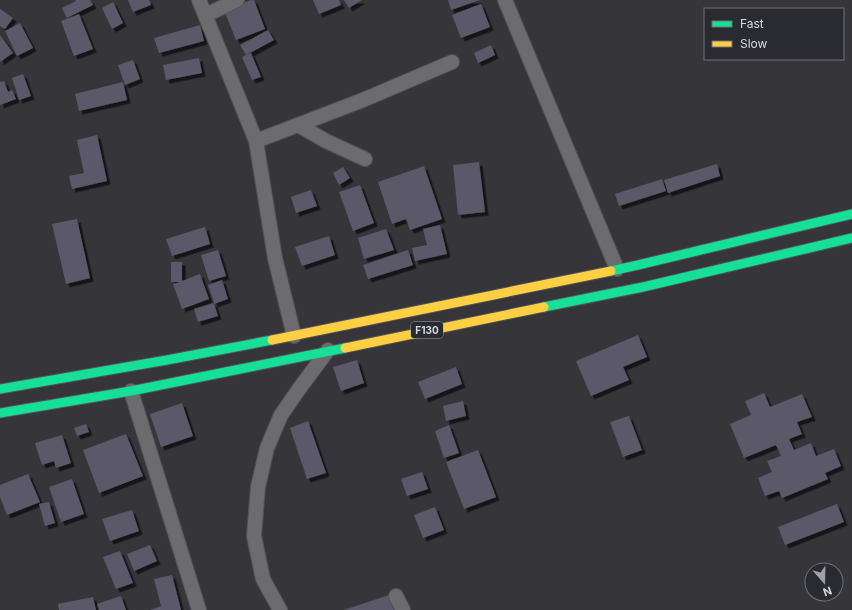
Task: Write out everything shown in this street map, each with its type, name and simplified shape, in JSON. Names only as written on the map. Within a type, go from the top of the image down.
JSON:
[{"type":"main road","name":"F130","points":[[0,389],[294,336],[617,269],[852,214]]},
{"type":"main road","name":"F130","points":[[0,413],[131,391],[328,350],[522,305],[643,287],[852,238]]},
{"type":"main road","points":[[522,305],[528,287]]},
{"type":"street","points":[[200,0],[256,141],[275,258],[294,336]]},
{"type":"street","points":[[206,15],[237,0]]},
{"type":"street","points":[[504,0],[617,269]]},
{"type":"street","points":[[256,141],[363,100],[452,62]]},
{"type":"street","points":[[298,125],[326,141],[365,159]]},
{"type":"street","points":[[280,610],[263,580],[254,536],[258,487],[267,448],[281,415],[328,350]]},
{"type":"street","points":[[131,391],[198,610]]},
{"type":"street","points":[[396,596],[403,610]]},
{"type":"building","points":[[75,0],[90,0],[93,5],[67,18],[62,8],[76,1]]},
{"type":"building","points":[[128,0],[149,0],[151,5],[133,12]]},
{"type":"building","points":[[254,0],[265,29],[236,40],[224,10]]},
{"type":"building","points":[[313,0],[339,0],[341,5],[319,14]]},
{"type":"building","points":[[344,0],[362,0],[349,8]]},
{"type":"building","points":[[448,0],[480,0],[451,10]]},
{"type":"building","points":[[113,2],[123,23],[112,29],[102,8]]},
{"type":"building","points":[[481,4],[490,27],[461,38],[452,15]]},
{"type":"building","points":[[0,9],[13,18],[5,29],[0,26]]},
{"type":"building","points":[[79,14],[93,49],[74,56],[61,21]]},
{"type":"building","points":[[20,23],[33,48],[17,56],[5,31]]},
{"type":"building","points":[[200,25],[204,41],[159,53],[154,38]]},
{"type":"building","points":[[268,30],[274,40],[246,55],[240,45]]},
{"type":"building","points":[[0,35],[13,53],[0,62]]},
{"type":"building","points":[[491,45],[495,55],[478,63],[474,53]]},
{"type":"building","points":[[251,53],[261,77],[252,80],[242,57]]},
{"type":"building","points":[[199,58],[202,73],[166,80],[163,65]]},
{"type":"building","points":[[133,60],[140,79],[125,85],[118,65]]},
{"type":"building","points":[[23,74],[31,96],[19,100],[12,78]]},
{"type":"building","points":[[4,81],[8,92],[12,90],[16,99],[0,105],[0,82]]},
{"type":"building","points":[[123,82],[127,100],[79,111],[75,94]]},
{"type":"building","points":[[97,135],[107,181],[72,189],[69,176],[84,173],[77,140]]},
{"type":"building","points":[[479,162],[485,212],[458,215],[453,165]]},
{"type":"building","points":[[717,164],[720,176],[668,193],[664,180]]},
{"type":"building","points":[[424,166],[442,219],[410,230],[406,219],[392,224],[378,182]]},
{"type":"building","points":[[343,167],[350,178],[339,185],[333,173]]},
{"type":"building","points":[[662,179],[666,191],[619,206],[615,194]]},
{"type":"building","points":[[360,185],[374,223],[353,231],[339,192]]},
{"type":"building","points":[[311,190],[317,206],[296,213],[291,197]]},
{"type":"building","points":[[77,219],[90,278],[66,284],[52,224]]},
{"type":"building","points":[[440,225],[447,254],[415,261],[412,248],[427,245],[423,229]]},
{"type":"building","points":[[205,227],[210,244],[172,256],[166,239]]},
{"type":"building","points":[[386,229],[394,250],[364,259],[358,238]]},
{"type":"building","points":[[329,236],[335,255],[302,266],[295,247]]},
{"type":"building","points":[[218,250],[226,276],[209,281],[201,255]]},
{"type":"building","points":[[408,250],[413,265],[368,279],[363,265]]},
{"type":"building","points":[[171,262],[182,262],[182,281],[200,274],[209,299],[182,309],[173,284],[180,282],[171,282]]},
{"type":"building","points":[[222,280],[228,299],[214,304],[218,316],[198,322],[194,309],[214,303],[208,285]]},
{"type":"building","points":[[638,335],[647,357],[623,367],[629,380],[591,396],[576,361]]},
{"type":"building","points":[[357,360],[364,383],[341,391],[333,367]]},
{"type":"building","points":[[456,367],[462,384],[425,399],[418,382]]},
{"type":"building","points":[[764,393],[770,407],[802,394],[812,417],[797,422],[802,434],[789,439],[794,450],[811,443],[816,456],[834,449],[841,466],[825,473],[828,479],[782,498],[779,491],[765,496],[758,478],[772,472],[767,461],[781,456],[776,445],[744,458],[730,424],[751,415],[745,401]]},
{"type":"building","points":[[463,401],[466,416],[446,421],[443,406]]},
{"type":"building","points":[[182,403],[193,436],[161,447],[150,414]]},
{"type":"building","points":[[629,416],[642,450],[623,457],[610,422]]},
{"type":"building","points":[[308,421],[326,473],[307,479],[290,428]]},
{"type":"building","points":[[86,424],[89,432],[77,436],[74,428]]},
{"type":"building","points":[[449,425],[459,453],[444,458],[435,431]]},
{"type":"building","points":[[126,434],[143,476],[99,493],[83,450]]},
{"type":"building","points":[[62,435],[71,463],[56,468],[54,461],[42,465],[35,443]]},
{"type":"building","points":[[478,450],[496,497],[464,509],[446,462]]},
{"type":"building","points":[[422,472],[428,489],[407,496],[401,479]]},
{"type":"building","points":[[28,474],[40,502],[7,515],[0,497],[0,485]]},
{"type":"building","points":[[72,479],[84,514],[61,522],[49,487]]},
{"type":"building","points":[[49,502],[55,523],[45,526],[39,504]]},
{"type":"building","points":[[837,504],[844,522],[785,545],[778,527]]},
{"type":"building","points":[[435,507],[444,530],[423,538],[414,515]]},
{"type":"building","points":[[132,510],[139,531],[110,541],[102,519]]},
{"type":"building","points":[[150,545],[157,561],[134,571],[127,554]]},
{"type":"building","points":[[120,551],[133,583],[116,589],[103,557]]},
{"type":"building","points":[[172,575],[181,610],[150,610],[161,606],[154,579]]},
{"type":"building","points":[[389,595],[394,610],[344,610]]},
{"type":"building","points":[[121,596],[126,610],[99,610],[97,604]]},
{"type":"building","points":[[93,597],[96,610],[59,610],[58,604]]},
{"type":"traffic: fast","points":[[611,271],[852,214]]},
{"type":"traffic: fast","points":[[544,307],[643,287],[852,238]]},
{"type":"traffic: fast","points":[[0,389],[272,340]]},
{"type":"traffic: fast","points":[[0,413],[131,391],[345,348]]},
{"type":"traffic: slow","points":[[272,340],[611,271]]},
{"type":"traffic: slow","points":[[345,348],[544,307]]}]
